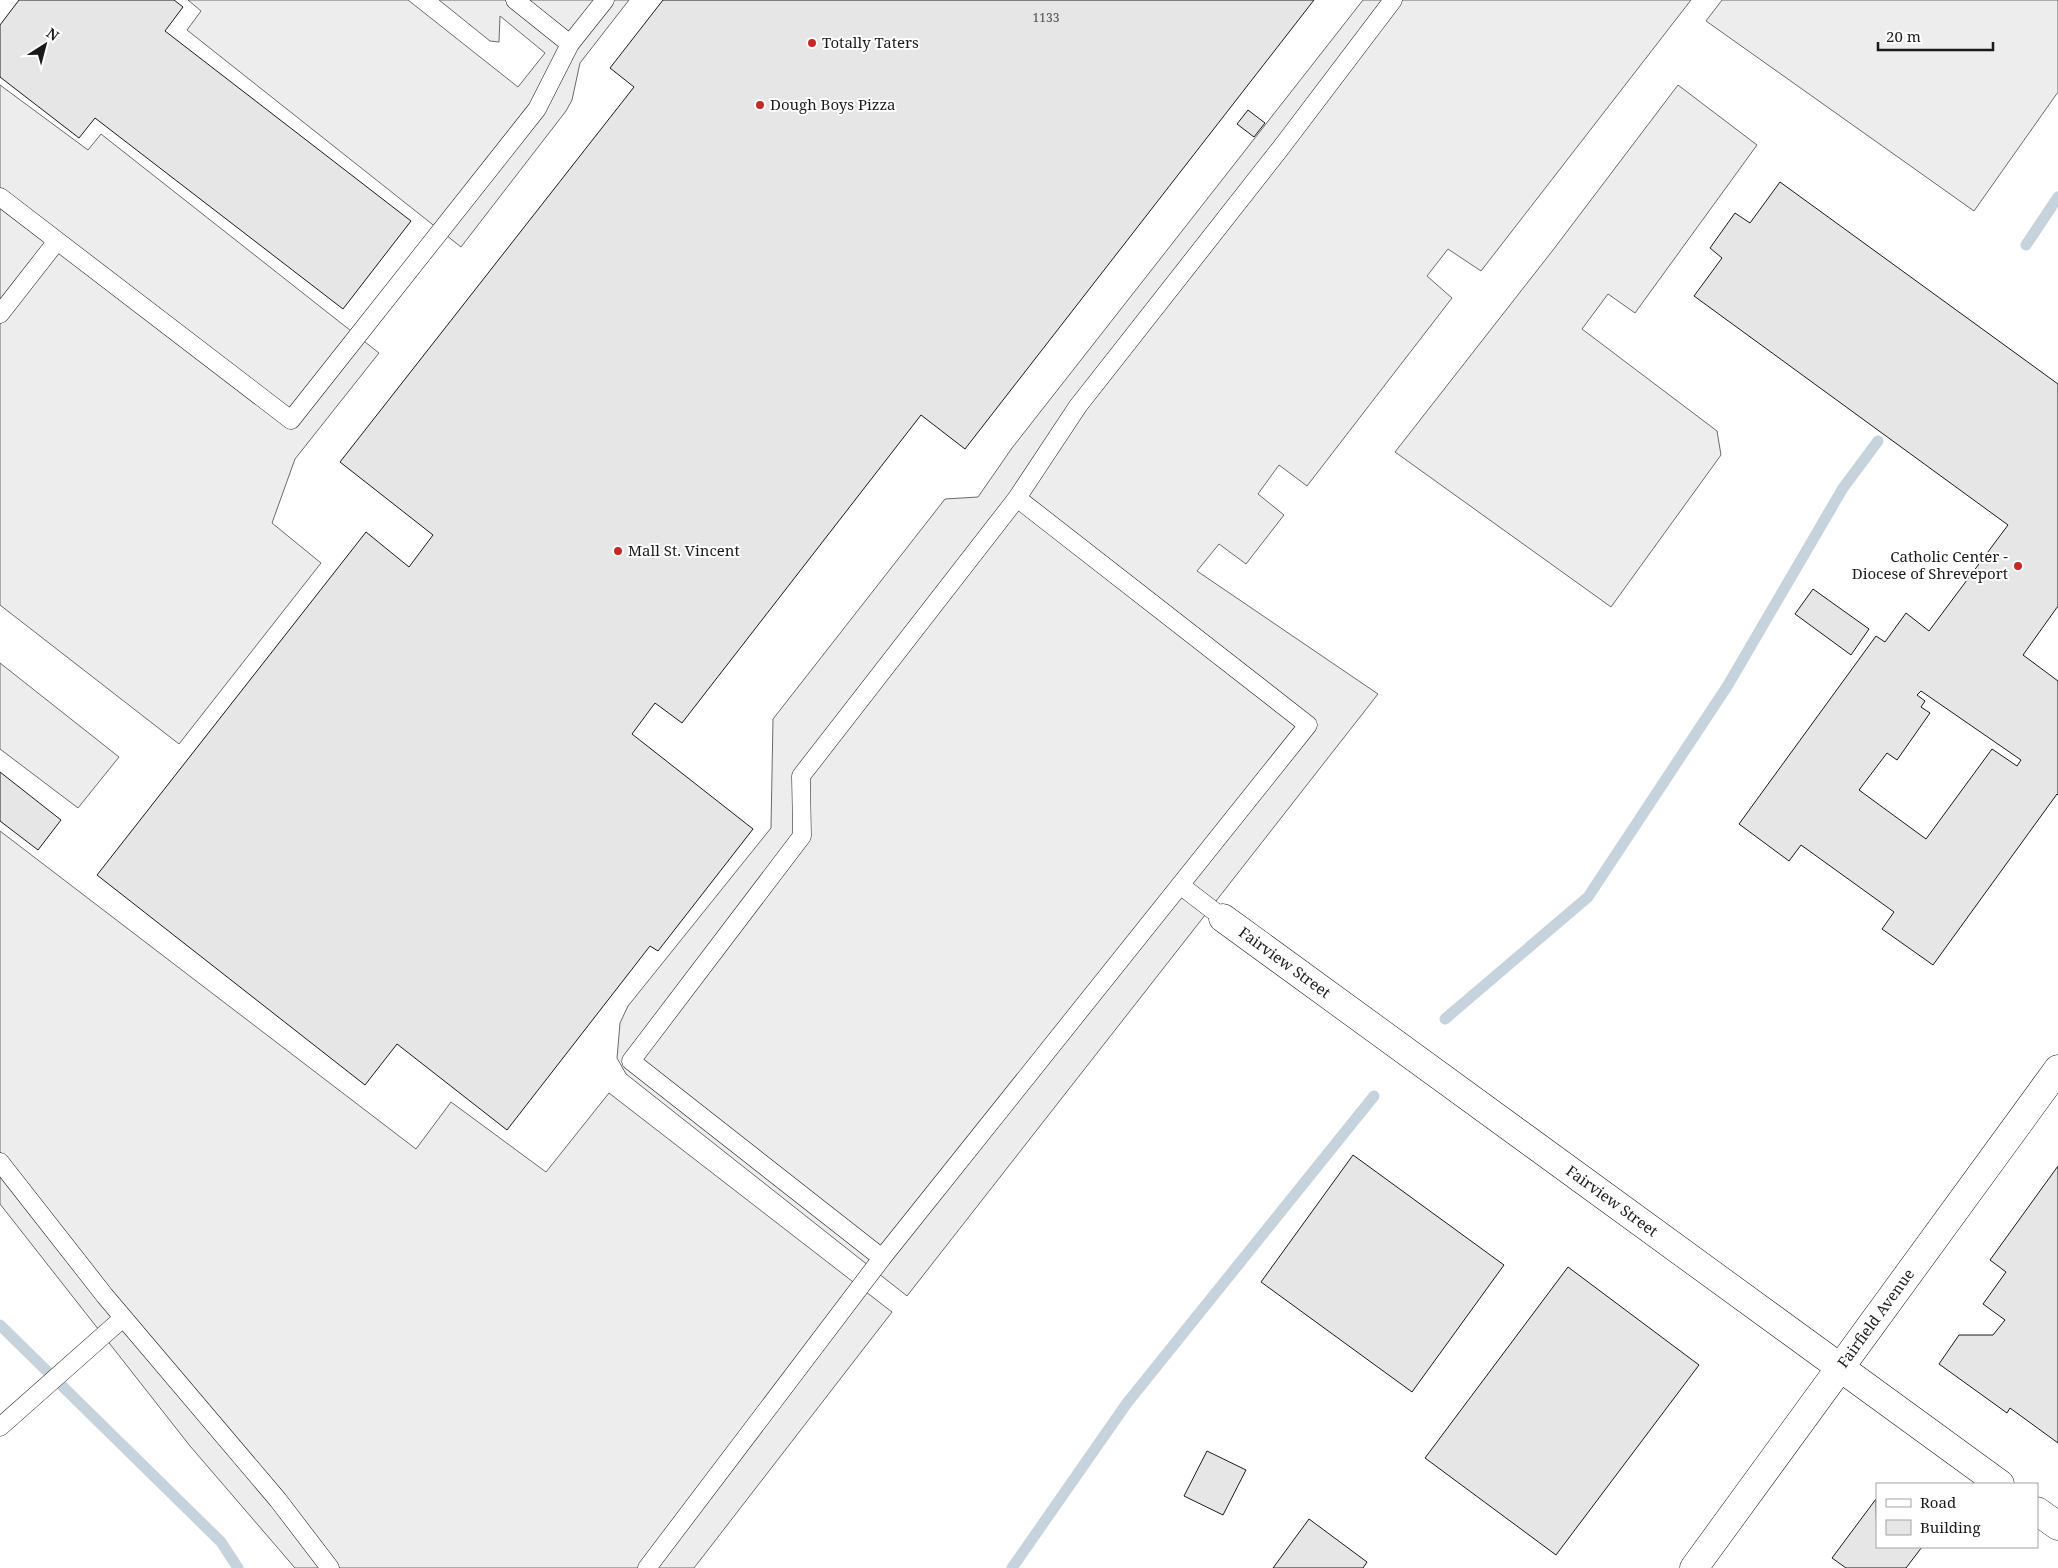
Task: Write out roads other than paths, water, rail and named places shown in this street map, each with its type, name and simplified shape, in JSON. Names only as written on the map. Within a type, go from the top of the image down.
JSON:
[{"type":"street","name":"Fairview Street","points":[[1223,918],[1999,1483]]},
{"type":"street","name":"Fairfield Avenue","points":[[1694,1568],[2058,1069]]},
{"type":"street","points":[[2038,1512],[2058,1526]]},
{"type":"lane","points":[[515,0],[570,44]]},
{"type":"lane","points":[[0,197],[291,420],[536,110],[570,44],[605,0]]},
{"type":"lane","points":[[882,1258],[631,1061],[802,836],[802,776],[1017,498],[1078,406],[1280,149],[1393,0]]},
{"type":"lane","points":[[0,314],[57,241]]},
{"type":"lane","points":[[647,1568],[882,1258],[1308,725],[1017,498]]},
{"type":"lane","points":[[1180,885],[1223,918]]},
{"type":"lane","points":[[0,1162],[123,1318],[278,1500],[330,1568]]},
{"type":"lane","points":[[0,1427],[123,1318]]},
{"type":"waterway","points":[[2026,245],[2058,197]]},
{"type":"waterway","points":[[1445,1019],[1588,897],[1728,685],[1843,488],[1878,441]]},
{"type":"waterway","points":[[1012,1568],[1127,1403],[1374,1096]]},
{"type":"waterway","points":[[0,1325],[221,1542],[238,1568]]},
{"type":"place","name":"Totally Taters","points":[[812,43]]},
{"type":"place","name":"Dough Boys Pizza","points":[[760,105]]},
{"type":"place","name":"Mall St. Vincent","points":[[618,551]]},
{"type":"place","name":"Catholic Center - Diocese of Shreveport","points":[[2018,566]]}]
